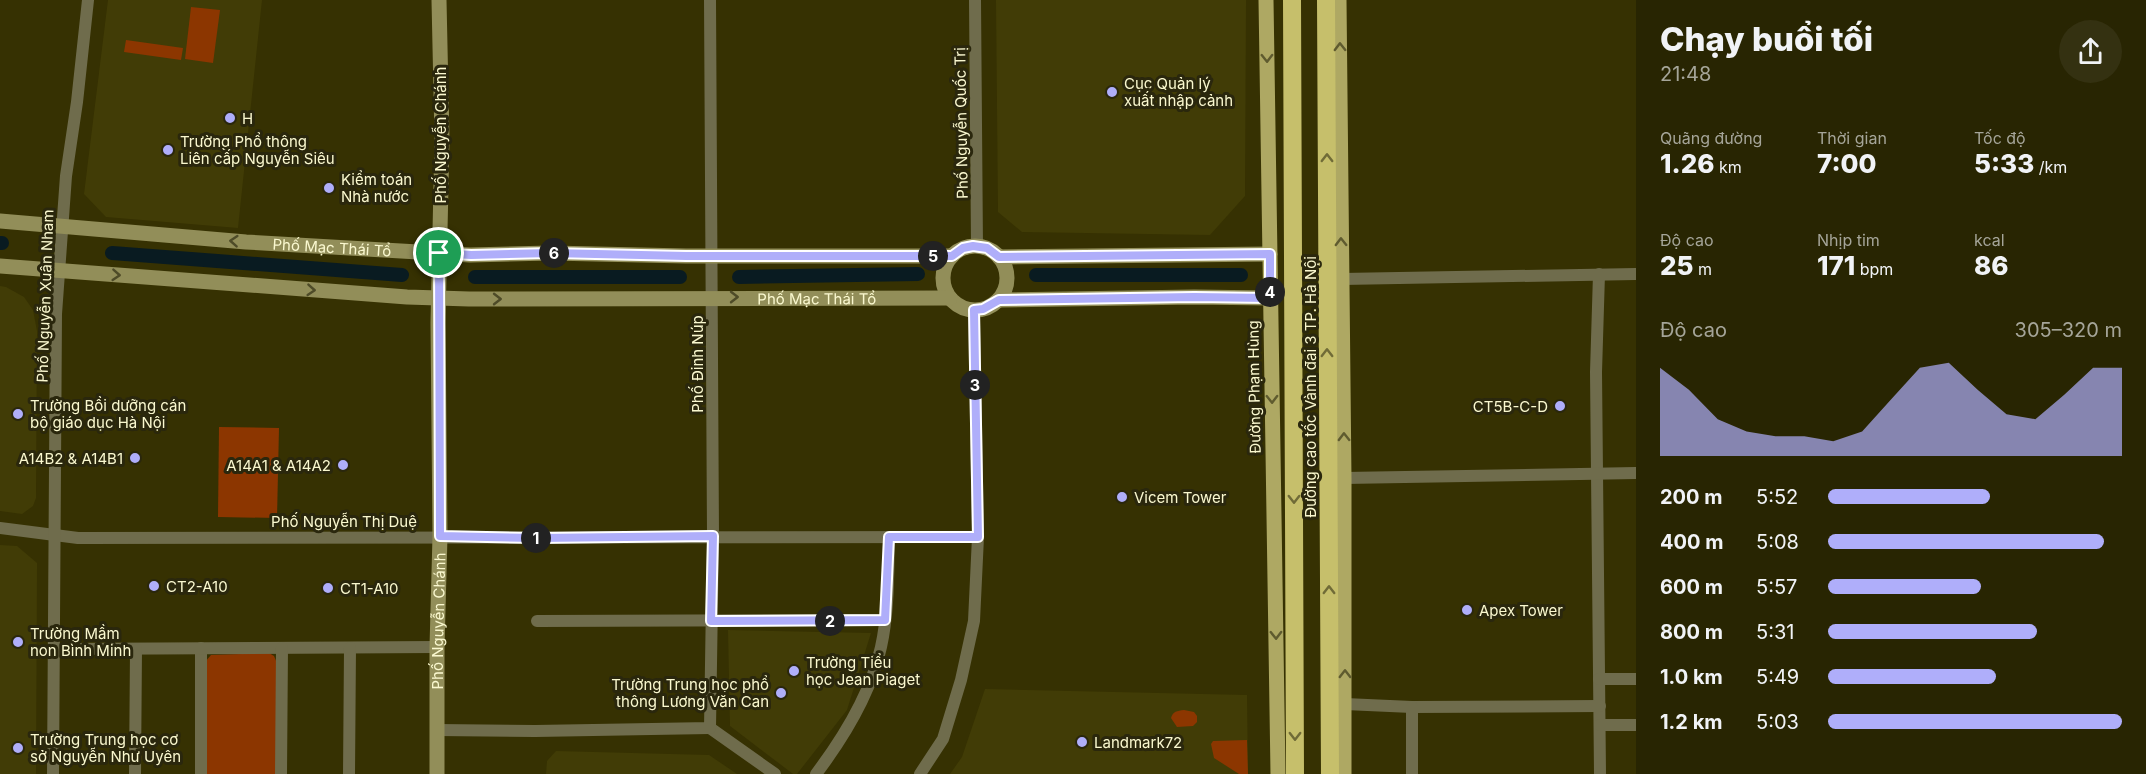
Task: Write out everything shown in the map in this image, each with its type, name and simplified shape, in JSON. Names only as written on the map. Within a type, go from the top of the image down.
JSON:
[{"type":"highway","name":"Đường cao tốc Vành đai 3 TP. Hà Nội","points":[[1292,0],[1295,774]]},
{"type":"highway","name":"Đường cao tốc Vành đai 3 TP. Hà Nội","points":[[1326,0],[1330,774]]},
{"type":"main road","name":"Đường Phạm Hùng","points":[[1266,0],[1278,774]]},
{"type":"main road","points":[[1339,0],[1344,478],[1344,774]]},
{"type":"street","name":"Phố Nguyễn Xuân Nham","points":[[52,774],[58,270],[88,0]]},
{"type":"street","name":"Phố Nguyễn Chánh","points":[[437,774],[440,536],[439,253],[442,139],[439,0]]},
{"type":"street","name":"Phố Đinh Núp","points":[[710,0],[713,536],[710,728]]},
{"type":"street","name":"Phố Nguyễn Quốc Trị","points":[[975,0],[977,246]]},
{"type":"street","name":"Phố Mạc Thái Tổ","points":[[0,221],[246,242],[471,255],[551,253],[711,256],[952,256]]},
{"type":"street","points":[[999,300],[1005,290],[1007,278],[1005,267],[999,257],[987,248],[977,246],[963,248],[952,256],[944,267],[942,277],[944,286],[950,297],[964,308],[974,310],[983,309],[999,300],[1270,298]]},
{"type":"street","points":[[999,257],[1270,254]]},
{"type":"street","name":"Phố Mạc Thái Tổ","points":[[0,266],[407,297],[950,297]]},
{"type":"street","points":[[1599,274],[1596,372],[1600,774]]},
{"type":"street","points":[[1342,279],[1636,274]]},
{"type":"street","points":[[920,774],[943,739],[968,653],[974,621],[978,537],[974,310]]},
{"type":"street","points":[[1344,478],[1636,473]]},
{"type":"street","name":"Phố Nguyễn Thị Duệ","points":[[0,528],[78,538],[978,537]]},
{"type":"street","points":[[816,774],[841,737],[866,690],[880,648],[885,620],[889,537]]},
{"type":"street","points":[[537,621],[885,620]]},
{"type":"street","points":[[54,649],[437,647]]},
{"type":"street","points":[[201,648],[201,774]]},
{"type":"street","points":[[281,774],[282,648]]},
{"type":"street","points":[[349,774],[350,648]]},
{"type":"street","points":[[135,774],[136,649]]},
{"type":"street","points":[[1599,679],[1636,680]]},
{"type":"street","points":[[1345,704],[1412,707],[1599,706]]},
{"type":"street","points":[[1412,707],[1412,774]]},
{"type":"street","points":[[1600,725],[1636,724]]},
{"type":"street","points":[[437,730],[710,728],[775,774]]},
{"type":"shaded area","name":"Trường Phổ thông Liên cấp Nguyễn Siêu","points":[[108,0],[262,0],[238,228],[106,217],[84,194]]},
{"type":"shaded area","points":[[996,0],[1246,0],[1245,196],[1210,235],[1022,232],[998,212]]},
{"type":"shaded area","points":[[191,7],[220,10],[213,63],[185,59]]},
{"type":"shaded area","points":[[126,40],[183,48],[181,60],[124,52]]},
{"type":"shaded area","name":"Trường Bồi dưỡng cán bộ giáo dục Hà Nội","points":[[0,286],[24,297],[33,310],[37,331],[36,498],[33,506],[22,514],[0,511]]},
{"type":"shaded area","points":[[219,427],[279,428],[277,518],[218,517]]},
{"type":"shaded area","name":"Trường Mầm non Bình Minh","points":[[0,545],[17,546],[37,563],[36,774],[0,774]]},
{"type":"shaded area","name":"Trường Tiểu học Jean Piaget","points":[[728,630],[871,633],[847,710],[797,774],[793,774],[730,726]]},
{"type":"shaded area","points":[[269,653],[274,656],[277,663],[276,774],[206,774],[205,662],[211,655]]},
{"type":"shaded area","points":[[985,689],[1247,695],[1248,774],[950,774],[962,757]]},
{"type":"shaded area","points":[[1184,710],[1194,712],[1197,722],[1193,726],[1177,727],[1171,718],[1176,712]]},
{"type":"shaded area","points":[[1247,740],[1248,774],[1239,774],[1214,758],[1211,744],[1213,741]]},
{"type":"shaded area","points":[[556,751],[709,755],[737,774],[546,774],[547,761]]},
{"type":"waterway","points":[[112,253],[402,275]]},
{"type":"waterway","points":[[739,277],[918,274]]},
{"type":"waterway","points":[[1036,275],[1241,275]]},
{"type":"waterway","points":[[475,277],[680,277]]},
{"type":"place","name":"Cục Quản lý xuất nhập cảnh","points":[[1112,92]]},
{"type":"place","name":"H","points":[[230,118]]},
{"type":"place","name":"Trường Phổ thông Liên cấp Nguyễn Siêu","points":[[168,150]]},
{"type":"place","name":"Kiểm toán Nhà nước","points":[[329,188]]},
{"type":"place","name":"CT5B-C-D","points":[[1560,406]]},
{"type":"place","name":"Trường Bồi dưỡng cán bộ giáo dục Hà Nội","points":[[18,414]]},
{"type":"place","name":"A14B2 & A14B1","points":[[135,458]]},
{"type":"place","name":"A14A1 & A14A2","points":[[343,465]]},
{"type":"place","name":"Vicem Tower","points":[[1122,497]]},
{"type":"place","name":"CT2-A10","points":[[154,586]]},
{"type":"place","name":"CT1-A10","points":[[328,588]]},
{"type":"place","name":"Apex Tower","points":[[1467,610]]},
{"type":"place","name":"Trường Mầm non Bình Minh","points":[[18,642]]},
{"type":"place","name":"Trường Tiểu học Jean Piaget","points":[[794,671]]},
{"type":"place","name":"Trường Trung học phổ thông Lương Văn Can","points":[[781,693]]},
{"type":"place","name":"Landmark72","points":[[1082,742]]},
{"type":"place","name":"Trường Trung học cơ sở Nguyễn Như Uyên","points":[[18,748]]},
{"type":"route","points":[[980,246],[994,252],[999,257],[1270,254],[1270,298],[999,300],[983,309],[974,310],[978,537],[889,537],[885,620],[711,621],[713,536],[537,538],[440,536],[439,253],[471,255],[551,253],[686,256],[952,256],[963,248],[980,246]]}]
